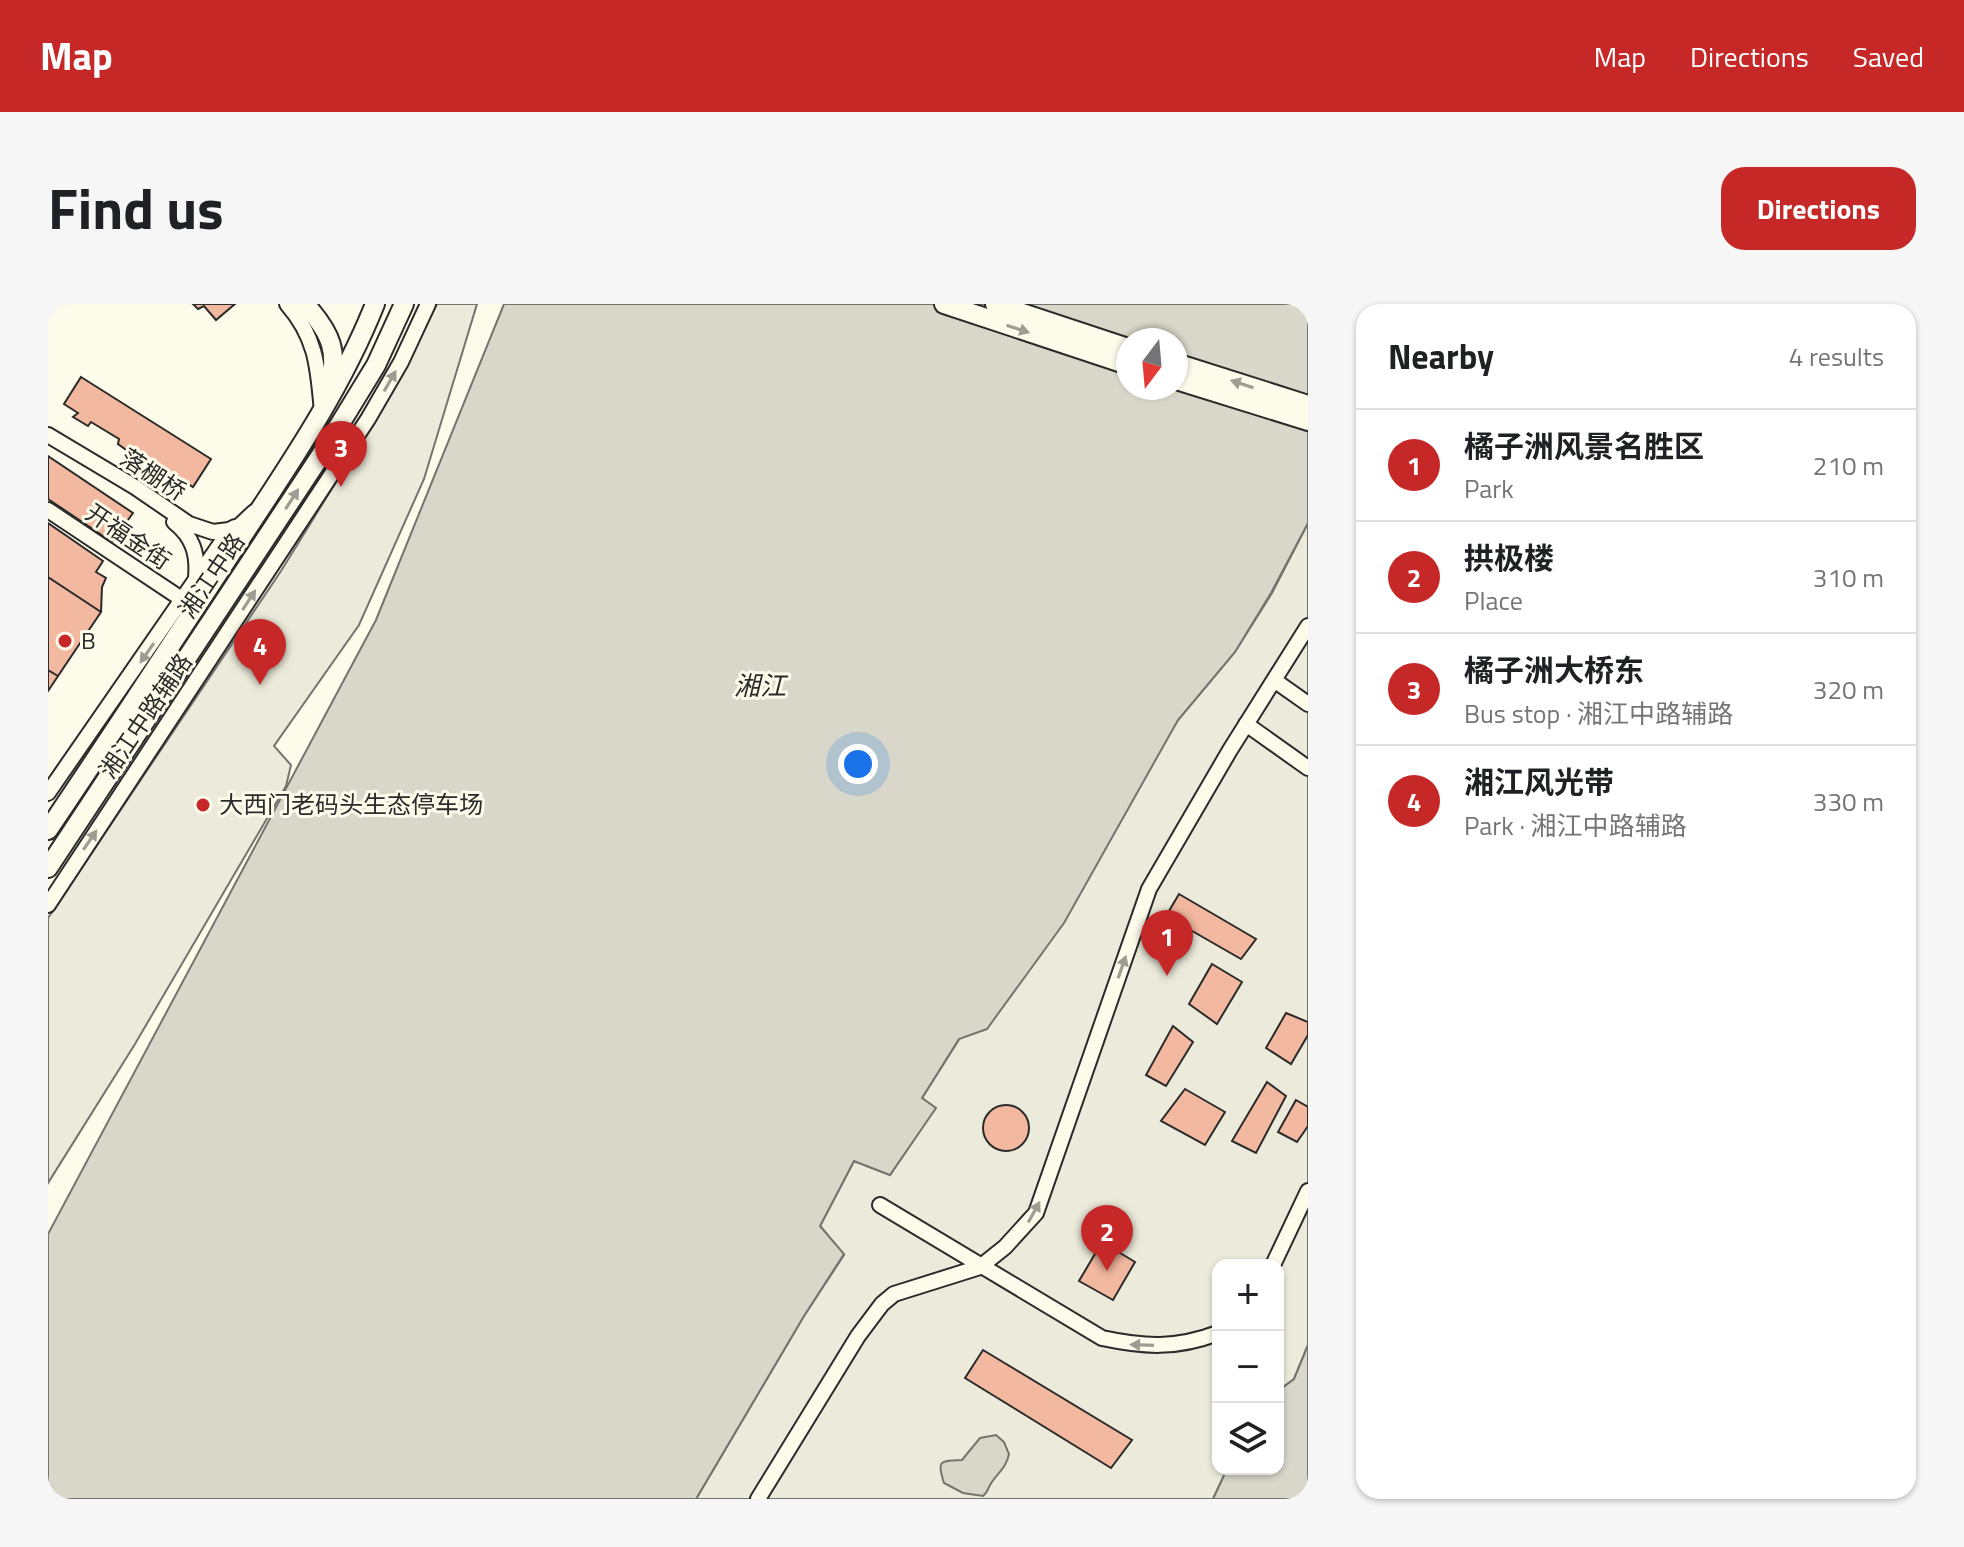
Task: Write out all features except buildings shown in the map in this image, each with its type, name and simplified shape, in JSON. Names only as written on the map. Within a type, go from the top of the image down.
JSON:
[{"type":"main road","points":[[305,304],[329,336],[334,358],[332,380],[322,412]]},
{"type":"main road","name":"湘江中路","points":[[48,830],[322,412],[355,351],[375,304]]},
{"type":"main road","name":"湘江中路","points":[[48,868],[321,455],[376,365],[404,304]]},
{"type":"main road","points":[[944,304],[1116,361]]},
{"type":"main road","points":[[995,304],[1116,344]]},
{"type":"main road","points":[[1188,367],[1308,405]]},
{"type":"main road","points":[[1188,384],[1308,421]]},
{"type":"street","points":[[287,304],[312,342],[322,412]]},
{"type":"street","name":"湘江中路辅路","points":[[48,905],[368,419],[401,362],[428,304]]},
{"type":"street","name":"落棚桥","points":[[48,436],[135,487],[189,524],[213,532],[229,530],[238,524]]},
{"type":"street","name":"落棚桥","points":[[48,436],[184,530],[197,555],[196,580]]},
{"type":"street","name":"湘江中路","points":[[48,793],[221,543],[263,504]]},
{"type":"street","name":"开福金街","points":[[48,510],[183,600]]},
{"type":"street","points":[[758,1499],[858,1336],[882,1304],[894,1294],[980,1267],[1014,1238],[1036,1213],[1149,889],[1308,626]]},
{"type":"street","points":[[1274,680],[1308,704]]},
{"type":"street","points":[[1246,724],[1308,768]]},
{"type":"street","points":[[1276,1259],[1308,1191]]},
{"type":"street","points":[[880,1205],[1102,1338],[1132,1346],[1198,1341],[1212,1335]]},
{"type":"shaded area","points":[[437,304],[477,304],[424,479],[359,625],[274,746],[291,765],[286,786],[135,1044],[48,1183],[48,918],[281,571],[398,382]]},
{"type":"shaded area","points":[[1308,523],[1308,1345],[1294,1379],[1284,1386],[1284,1259],[1212,1259],[1212,1475],[1224,1475],[1213,1499],[696,1499],[804,1316],[844,1255],[820,1226],[854,1161],[890,1175],[935,1108],[922,1098],[960,1038],[987,1029],[1178,720],[1235,652],[1272,593]]},
{"type":"water","name":"湘江","points":[[504,304],[1308,304],[1308,523],[1235,652],[1178,720],[1064,923],[987,1029],[959,1039],[922,1098],[936,1108],[890,1175],[854,1161],[820,1226],[844,1254],[696,1499],[48,1499],[48,1234],[376,620]]},
{"type":"water","points":[[1308,1345],[1308,1499],[1213,1499],[1224,1475],[1284,1475],[1284,1386],[1294,1379]]},
{"type":"water","points":[[996,1435],[1004,1442],[1008,1459],[983,1496],[963,1493],[944,1483],[940,1469],[942,1463],[962,1460],[980,1438]]},
{"type":"place","name":"橘子洲大桥东","points":[[341,487]]},
{"type":"place","name":"B","points":[[65,641]]},
{"type":"place","name":"湘江风光带","points":[[260,685]]},
{"type":"place","name":"大西门老码头生态停车场","points":[[203,805]]},
{"type":"place","name":"橘子洲风景名胜区","points":[[1167,976]]},
{"type":"place","name":"拱极楼","points":[[1107,1271]]}]
